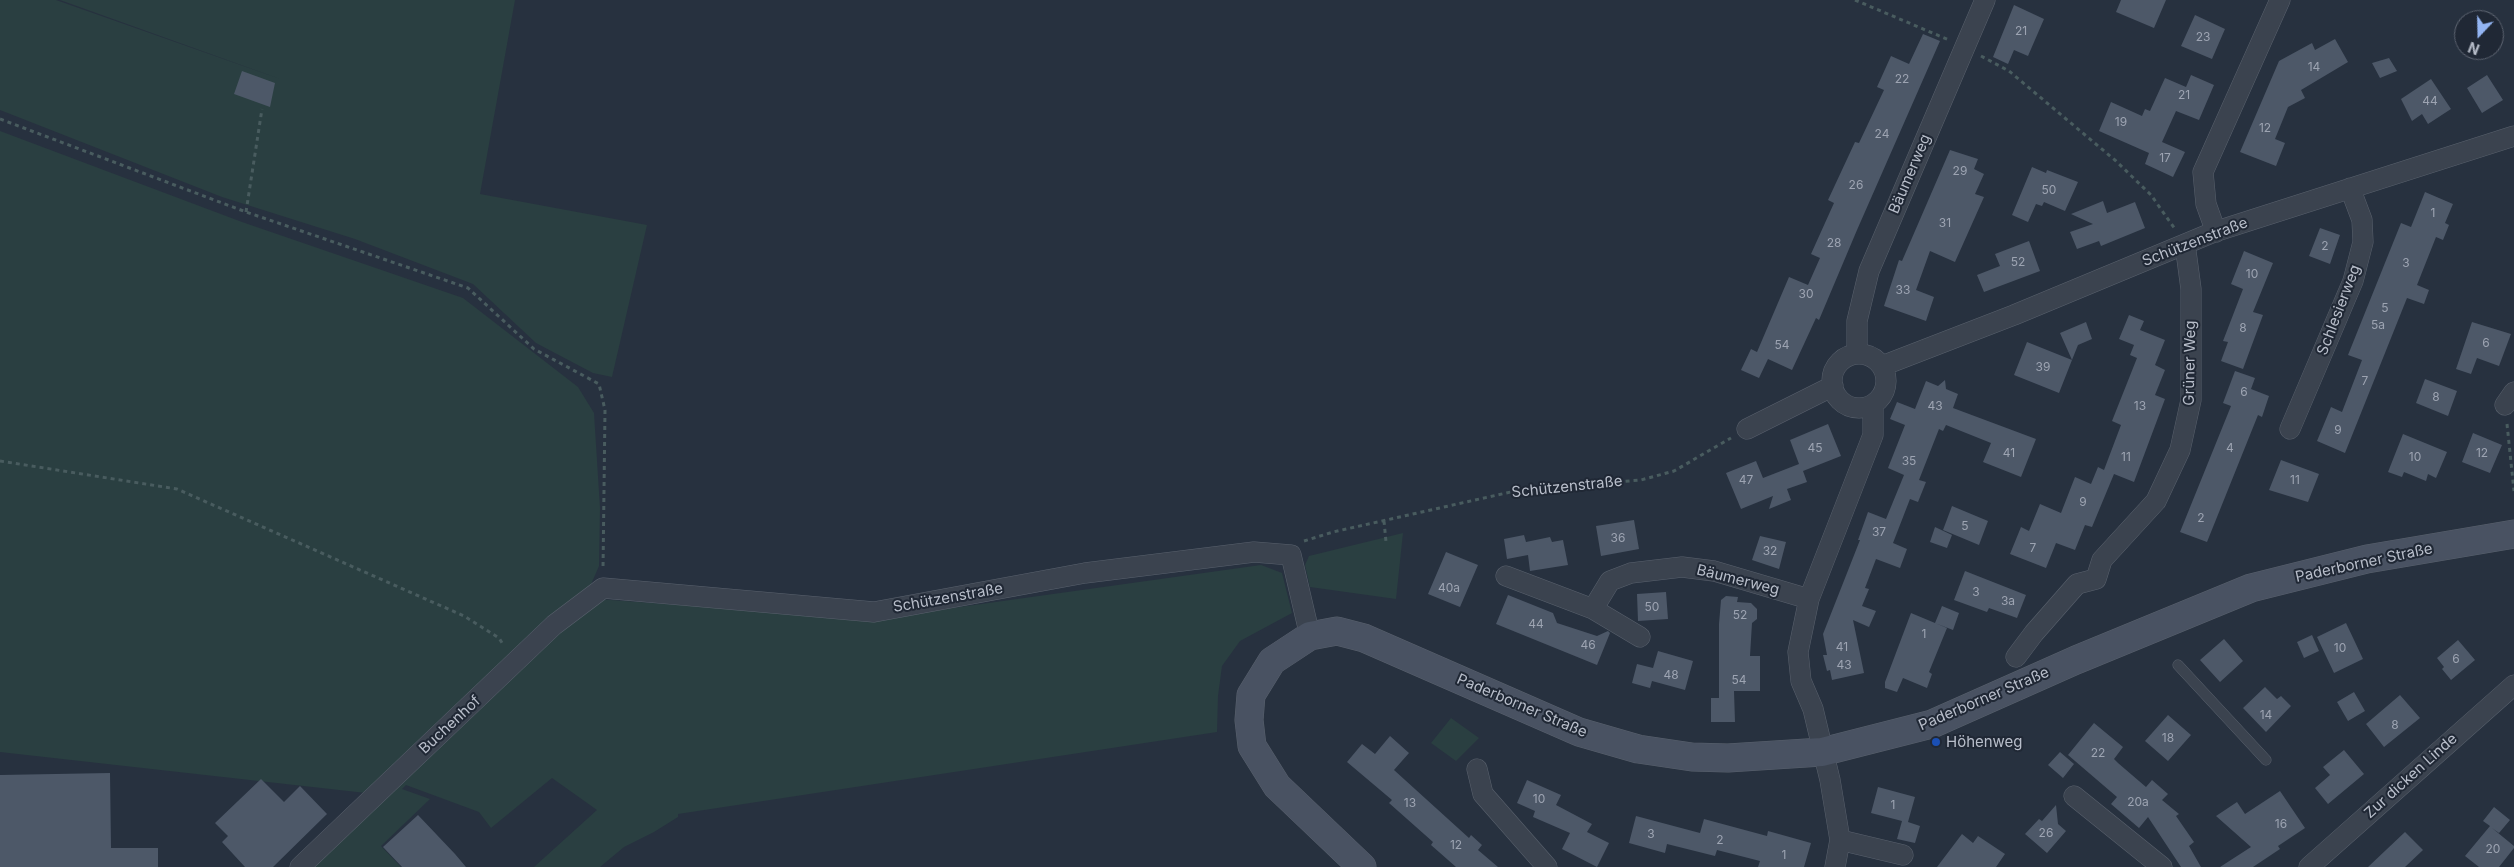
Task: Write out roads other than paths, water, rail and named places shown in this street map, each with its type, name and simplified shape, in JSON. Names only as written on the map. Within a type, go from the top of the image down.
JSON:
[{"type":"main road","name":"Paderborner Straße","points":[[1362,867],[1277,786],[1252,746],[1249,720],[1251,695],[1272,661],[1310,636],[1337,631],[1364,638],[1579,732],[1638,749],[1701,758],[1822,752],[1932,724],[2076,660],[2251,588],[2367,559],[2514,534]]},
{"type":"street","name":"Bäumerweg","points":[[1856,354],[1857,320],[1869,271],[1985,0]]},
{"type":"street","points":[[2216,232],[2206,204],[2203,172],[2280,0]]},
{"type":"street","name":"Schützenstraße","points":[[1882,366],[2216,232],[2514,136]]},
{"type":"street","name":"Schlesierweg","points":[[2290,429],[2355,273],[2363,242],[2362,220],[2350,188]]},
{"type":"street","name":"Grüner Weg","points":[[2016,657],[2034,633],[2077,584],[2096,579],[2102,560],[2156,501],[2180,450],[2191,400],[2191,289],[2185,244]]},
{"type":"street","points":[[1835,867],[1840,840],[1830,780],[1813,709],[1801,682],[1798,652],[1810,599],[1873,436],[1873,405],[1883,392],[1886,383],[1882,366],[1875,359],[1856,354],[1840,362],[1833,373],[1832,386],[1837,397],[1844,403],[1858,408],[1873,405]]},
{"type":"street","points":[[1747,429],[1832,386]]},
{"type":"street","name":"Schützenstraße","points":[[603,588],[874,612],[1084,573],[1254,552],[1291,556],[1310,636]]},
{"type":"street","name":"Bäumerweg","points":[[1593,609],[1610,581],[1631,573],[1682,567],[1714,572],[1810,599]]},
{"type":"street","points":[[1506,576],[1593,609],[1640,637]]},
{"type":"street","name":"Buchenhof","points":[[300,867],[554,625],[603,588]]},
{"type":"street","name":"Zur dicken Linde","points":[[2309,867],[2514,685]]},
{"type":"street","points":[[1477,769],[1483,794],[1546,867]]},
{"type":"street","points":[[2074,796],[2162,867]]},
{"type":"street","points":[[1840,840],[1903,855]]},
{"type":"lane","points":[[2178,665],[2266,760]]},
{"type":"place","name":"Höhenweg","points":[[1936,742]]}]
